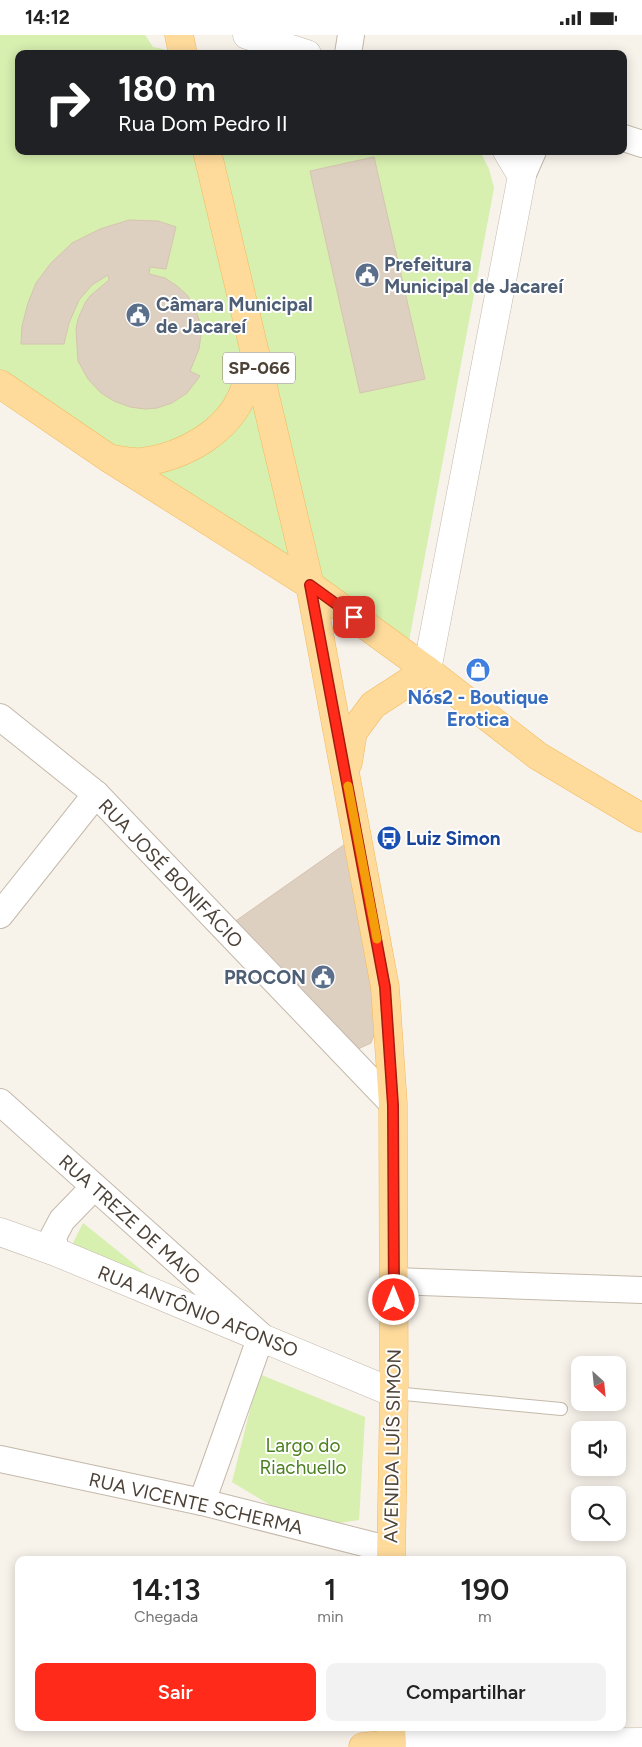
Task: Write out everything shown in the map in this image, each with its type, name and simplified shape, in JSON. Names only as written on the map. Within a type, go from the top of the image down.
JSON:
[{"type":"main road","points":[[179,35],[182,50]]},
{"type":"main road","name":"AVENIDA LUÍS SIMON","points":[[208,155],[310,585],[385,987],[393,1105],[394,1393],[391,1555]]},
{"type":"main road","points":[[110,459],[141,462],[178,453],[209,437],[229,417],[244,393],[256,352]]},
{"type":"main road","points":[[0,384],[110,459],[310,585],[427,670],[538,756],[642,817]]},
{"type":"main road","points":[[346,775],[353,732],[373,705],[427,670]]},
{"type":"main road","points":[[363,1747],[392,1736]]},
{"type":"street","points":[[247,35],[294,50]]},
{"type":"street","points":[[349,50],[351,35]]},
{"type":"street","points":[[627,139],[642,144]]},
{"type":"street","points":[[509,155],[522,176]]},
{"type":"street","points":[[427,670],[522,176],[532,155]]},
{"type":"street","name":"RUA JOSÉ BONIFÁCIO","points":[[0,717],[96,795],[393,1105]]},
{"type":"street","points":[[0,915],[96,795]]},
{"type":"street","name":"RUA TREZE DE MAIO","points":[[0,1102],[260,1336]]},
{"type":"street","points":[[56,1252],[53,1237],[62,1220],[94,1187]]},
{"type":"street","name":"RUA ANTÔNIO AFONSO","points":[[0,1232],[56,1252],[394,1393]]},
{"type":"street","points":[[394,1281],[642,1290]]},
{"type":"street","points":[[202,1502],[260,1336]]},
{"type":"street","name":"RUA VICENTE SCHERMA","points":[[0,1459],[202,1502],[391,1555]]},
{"type":"street","points":[[392,1736],[642,1742]]},
{"type":"lane","points":[[394,1393],[561,1409]]},
{"type":"green space","points":[[0,35],[145,35],[153,47],[167,50],[15,50],[15,155],[482,155],[489,169],[494,188],[408,646],[0,373]]},
{"type":"green space","points":[[83,1223],[155,1281],[78,1259],[73,1243]]},
{"type":"green space","name":"Largo do Riachuello","points":[[259,1374],[365,1417],[359,1520],[326,1525],[283,1513],[232,1482]]},
{"type":"building","name":"Prefeitura Municipal de Jacareí","points":[[374,157],[425,379],[360,393],[310,171]]},
{"type":"building","name":"Câmara Municipal de Jacareí","points":[[129,220],[158,221],[176,227],[166,269],[150,267],[149,274],[165,278],[188,296],[200,322],[199,349],[190,371],[200,376],[187,393],[172,403],[157,408],[130,407],[114,401],[101,393],[88,379],[78,361],[76,329],[78,319],[90,296],[109,280],[108,275],[92,285],[79,300],[69,323],[64,344],[21,344],[22,326],[28,303],[36,283],[51,263],[72,243],[100,229]]},
{"type":"building","name":"PROCON","points":[[348,842],[377,1027],[371,1043],[358,1049],[227,927]]},
{"type":"slow traffic","points":[[348,786],[377,939]]},
{"type":"place","name":"Prefeitura Municipal de Jacareí","points":[[367,275]]},
{"type":"place","name":"Câmara Municipal de Jacareí","points":[[138,315]]},
{"type":"place","name":"Nós2 - Boutique Erotica","points":[[478,670]]},
{"type":"place","name":"Luiz Simon","points":[[389,838]]},
{"type":"place","name":"PROCON","points":[[323,977]]},
{"type":"route","points":[[354,617],[310,585],[385,987],[393,1105],[394,1300]]}]
